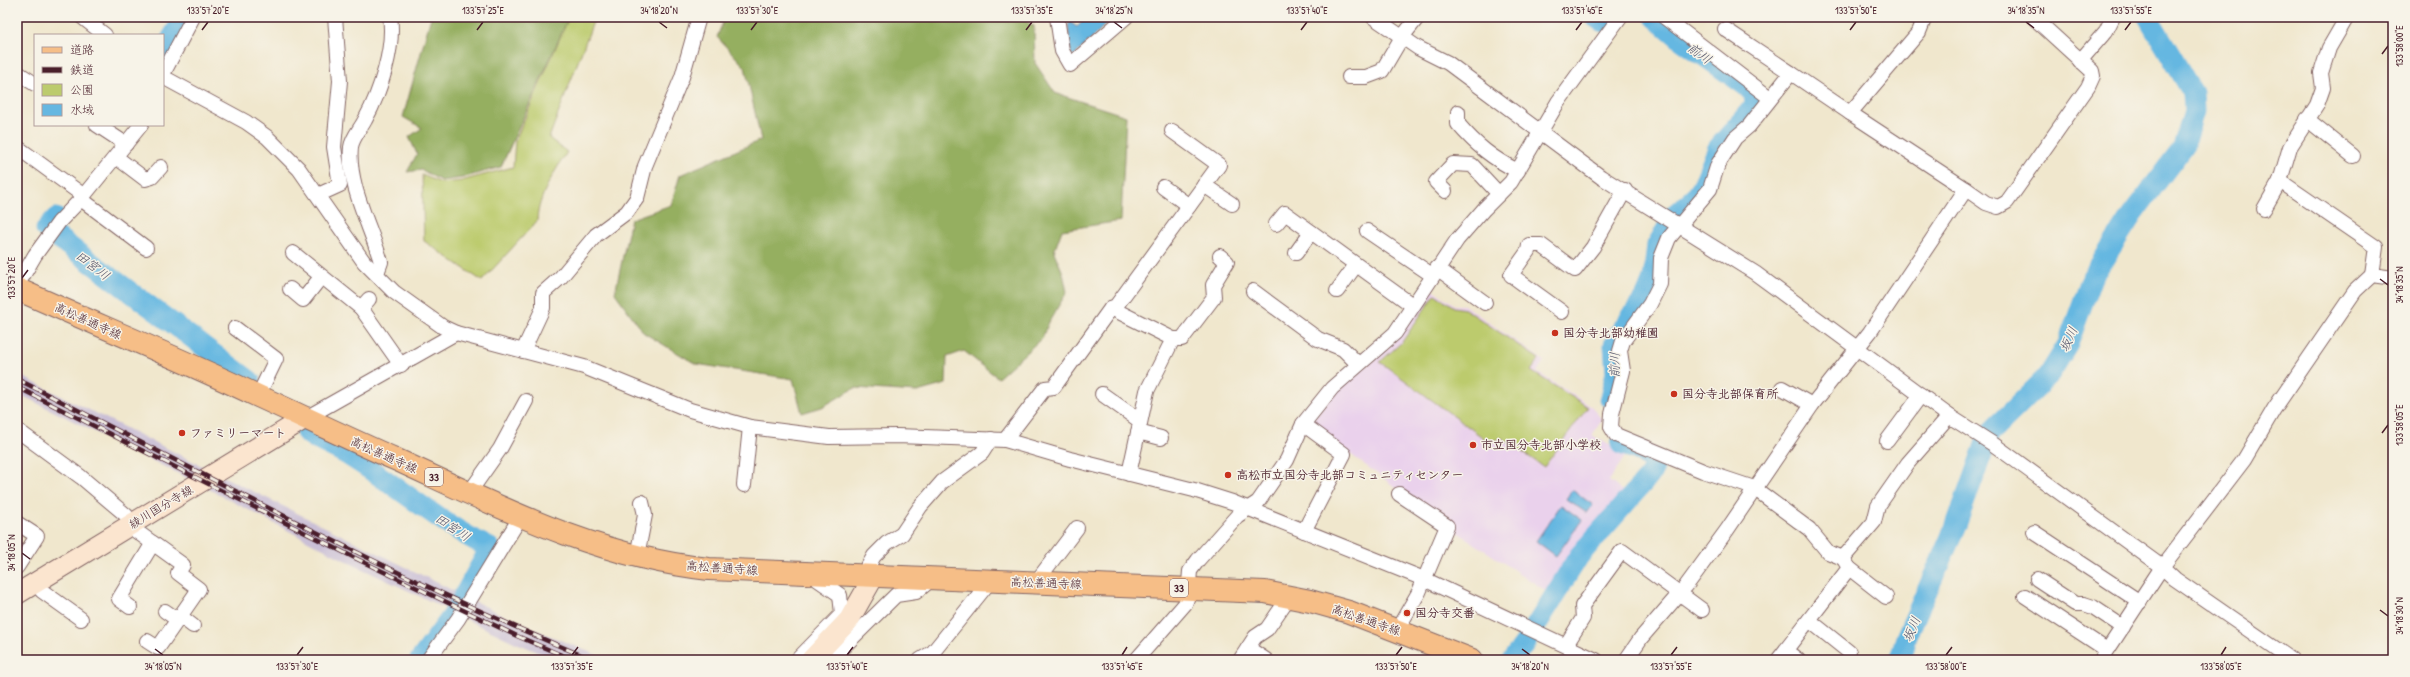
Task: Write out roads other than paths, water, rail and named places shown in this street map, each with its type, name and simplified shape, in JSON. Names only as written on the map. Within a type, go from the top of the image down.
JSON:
[{"type":"main road","name":"高松善通寺線","points":[[17,290],[258,396],[304,419],[469,493],[592,545],[637,556],[694,567],[868,576],[1265,592],[1350,612],[1472,660]]},
{"type":"main road","name":"綾川国分寺線","points":[[17,594],[304,419]]},
{"type":"main road","points":[[811,660],[829,652],[849,620],[868,576]]},
{"type":"street","points":[[82,17],[105,34]]},
{"type":"street","points":[[164,72],[193,17]]},
{"type":"street","points":[[318,195],[340,185],[334,147],[340,81],[335,17]]},
{"type":"street","points":[[377,273],[381,262],[357,188],[350,158],[351,145],[366,118],[384,74],[392,27],[390,17]]},
{"type":"street","points":[[523,351],[543,308],[543,293],[560,277],[596,235],[627,212],[637,198],[646,166],[682,77],[699,17]]},
{"type":"street","points":[[1057,18],[1062,51],[1070,65],[1126,17]]},
{"type":"street","points":[[1373,17],[1418,48],[1448,63],[1541,131],[1580,162],[1755,273],[1949,416],[1993,444],[2162,566],[2181,583],[2292,660]]},
{"type":"street","points":[[1349,76],[1366,78],[1382,71],[1402,37],[1418,17]]},
{"type":"street","points":[[1136,660],[1185,604],[1189,588],[1190,571],[1198,560],[1237,516],[1258,502],[1274,480],[1287,460],[1303,424],[1332,388],[1395,332],[1457,240],[1500,194],[1518,171],[1558,102],[1620,17]]},
{"type":"street","points":[[1664,17],[1770,98]]},
{"type":"street","points":[[1850,113],[1919,32],[1925,17]]},
{"type":"street","points":[[1725,29],[1986,203],[1998,206],[2007,202],[2015,193],[2054,133],[2091,82],[2093,76],[2092,71],[2033,17]]},
{"type":"street","points":[[2080,61],[2106,31],[2112,17]]},
{"type":"street","points":[[2264,209],[2280,181],[2290,146],[2317,105],[2323,88],[2321,73],[2328,48],[2347,17]]},
{"type":"street","points":[[18,73],[34,83]]},
{"type":"street","points":[[1791,74],[1770,98],[1749,126],[1735,138],[1718,164],[1710,189],[1669,238],[1661,258],[1660,284],[1657,291],[1650,304],[1623,341],[1620,351],[1623,371],[1612,414],[1611,427],[1616,435],[1703,471],[1754,488],[1809,529],[1828,552],[1846,563],[1886,597]]},
{"type":"street","points":[[164,78],[246,122],[267,137],[299,169],[364,262],[377,273],[394,292],[443,327],[456,333],[584,367],[690,410],[750,427],[829,437],[897,436],[998,440],[1194,490],[1248,509],[1424,579],[1534,629],[1596,660]]},
{"type":"street","points":[[1458,112],[1458,124],[1480,148],[1497,161],[1518,171]]},
{"type":"street","points":[[2307,119],[2353,156]]},
{"type":"street","points":[[98,126],[121,141]]},
{"type":"street","points":[[17,286],[51,233],[80,195],[116,157],[121,141],[139,126]]},
{"type":"street","points":[[868,576],[874,556],[887,543],[902,534],[920,507],[942,482],[998,440],[1045,388],[1054,387],[1111,308],[1116,306],[1219,165],[1172,131]]},
{"type":"street","points":[[17,147],[146,248]]},
{"type":"street","points":[[116,157],[145,179],[152,177],[161,167]]},
{"type":"street","points":[[1445,191],[1436,182],[1453,164],[1472,165],[1500,194]]},
{"type":"street","points":[[2025,596],[2104,655],[2140,602],[2162,566],[2244,460],[2274,409],[2355,291],[2372,275],[2376,247],[2280,181]]},
{"type":"street","points":[[1204,185],[1232,204]]},
{"type":"street","points":[[1163,187],[1189,206]]},
{"type":"street","points":[[1626,660],[1641,638],[1680,593],[1727,530],[1754,488],[1812,405],[1857,347],[1966,189]]},
{"type":"street","points":[[1562,312],[1511,275],[1528,251],[1529,245],[1541,245],[1575,270],[1593,247],[1625,190]]},
{"type":"street","points":[[1276,224],[1285,213],[1412,305]]},
{"type":"street","points":[[1367,231],[1485,303]]},
{"type":"street","points":[[1296,253],[1311,232]]},
{"type":"street","points":[[293,253],[321,277],[365,304],[401,365]]},
{"type":"street","points":[[1111,308],[1173,339],[1182,339],[1214,297],[1212,285],[1228,262]]},
{"type":"street","points":[[1337,292],[1356,264]]},
{"type":"street","points":[[2372,275],[2393,278]]},
{"type":"street","points":[[290,289],[303,300],[321,277]]},
{"type":"street","points":[[1252,291],[1318,339],[1343,349],[1358,364]]},
{"type":"street","points":[[235,328],[276,359],[258,396]]},
{"type":"street","points":[[304,419],[456,333]]},
{"type":"street","points":[[1129,474],[1147,391],[1173,339]]},
{"type":"street","points":[[1782,388],[1812,405]]},
{"type":"street","points":[[1102,394],[1139,427],[1161,438]]},
{"type":"street","points":[[1887,441],[1921,395]]},
{"type":"street","points":[[469,493],[500,449],[526,401]]},
{"type":"street","points":[[1798,660],[1782,655],[1809,620],[1846,563],[1849,554],[1874,522],[1878,506],[1908,463],[1949,416]]},
{"type":"street","points":[[1303,424],[1344,454],[1304,531]]},
{"type":"street","points":[[744,485],[750,427]]},
{"type":"street","points":[[17,430],[82,477],[126,515],[136,531],[183,565],[178,573],[199,588],[158,648],[147,641]]},
{"type":"street","points":[[1397,630],[1424,579],[1447,526],[1399,494]]},
{"type":"street","points":[[637,556],[645,515],[642,502]]},
{"type":"street","points":[[428,660],[458,619],[521,516]]},
{"type":"street","points":[[17,523],[37,536],[17,567]]},
{"type":"street","points":[[1036,582],[1077,528]]},
{"type":"street","points":[[2034,532],[2140,602]]},
{"type":"street","points":[[130,607],[119,600],[153,543]]},
{"type":"street","points":[[1566,645],[1583,618],[1582,606],[1622,551],[1702,610]]},
{"type":"street","points":[[797,660],[842,614],[840,595],[809,573]]},
{"type":"street","points":[[829,652],[896,595],[916,592],[933,578]]},
{"type":"street","points":[[2038,579],[2075,604],[2084,604],[2093,607],[2123,628]]},
{"type":"street","points":[[920,660],[933,652],[991,580]]},
{"type":"street","points":[[36,583],[42,591],[81,619]]},
{"type":"street","points":[[1240,660],[1256,637],[1267,629],[1289,597]]},
{"type":"street","points":[[166,611],[193,626]]},
{"type":"street","points":[[1809,620],[1849,652]]},
{"type":"street","points":[[1248,648],[1266,660]]},
{"type":"water","points":[[1083,17],[1113,17],[1074,56],[1071,54],[1068,26],[1070,22],[1077,27],[1083,21]]},
{"type":"water","points":[[1572,490],[1593,505],[1587,513],[1566,499]]},
{"type":"water","points":[[1561,505],[1582,520],[1556,556],[1536,541]]},
{"type":"waterway","name":"田宮川","points":[[164,50],[185,17]]},
{"type":"waterway","name":"前川","points":[[1595,17],[1601,21],[1610,23],[1615,17]]},
{"type":"waterway","name":"前川","points":[[1610,398],[1616,373],[1614,345],[1617,337],[1646,296],[1653,279],[1657,245],[1676,213],[1694,198],[1704,183],[1718,148],[1755,105],[1754,94],[1746,86],[1683,41],[1655,17]]},
{"type":"waterway","name":"坂川","points":[[1900,660],[1905,640],[1955,528],[1989,434],[2049,375],[2068,344],[2092,277],[2132,215],[2183,147],[2194,111],[2193,93],[2148,17]]},
{"type":"waterway","name":"田宮川","points":[[56,218],[46,229],[250,381]]},
{"type":"waterway","name":"田宮川","points":[[306,432],[367,467],[436,516],[490,548],[454,614],[420,660]]},
{"type":"waterway","name":"前川","points":[[1512,660],[1527,640],[1579,556],[1650,475],[1654,467],[1649,458],[1645,454],[1621,444]]},
{"type":"railway","points":[[17,379],[374,561],[519,629],[593,660]]},
{"type":"railway","points":[[17,387],[355,558],[517,636],[573,660]]},
{"type":"place","name":"国分寺北部幼稚園","points":[[1555,333]]},
{"type":"place","name":"国分寺北部保育所","points":[[1674,394]]},
{"type":"place","name":"ファミリーマート","points":[[182,433]]},
{"type":"place","name":"市立国分寺北部小学校","points":[[1473,445]]},
{"type":"place","name":"高松市立国分寺北部コミュニティセンター","points":[[1228,475]]},
{"type":"place","name":"国分寺交番","points":[[1407,613]]}]
